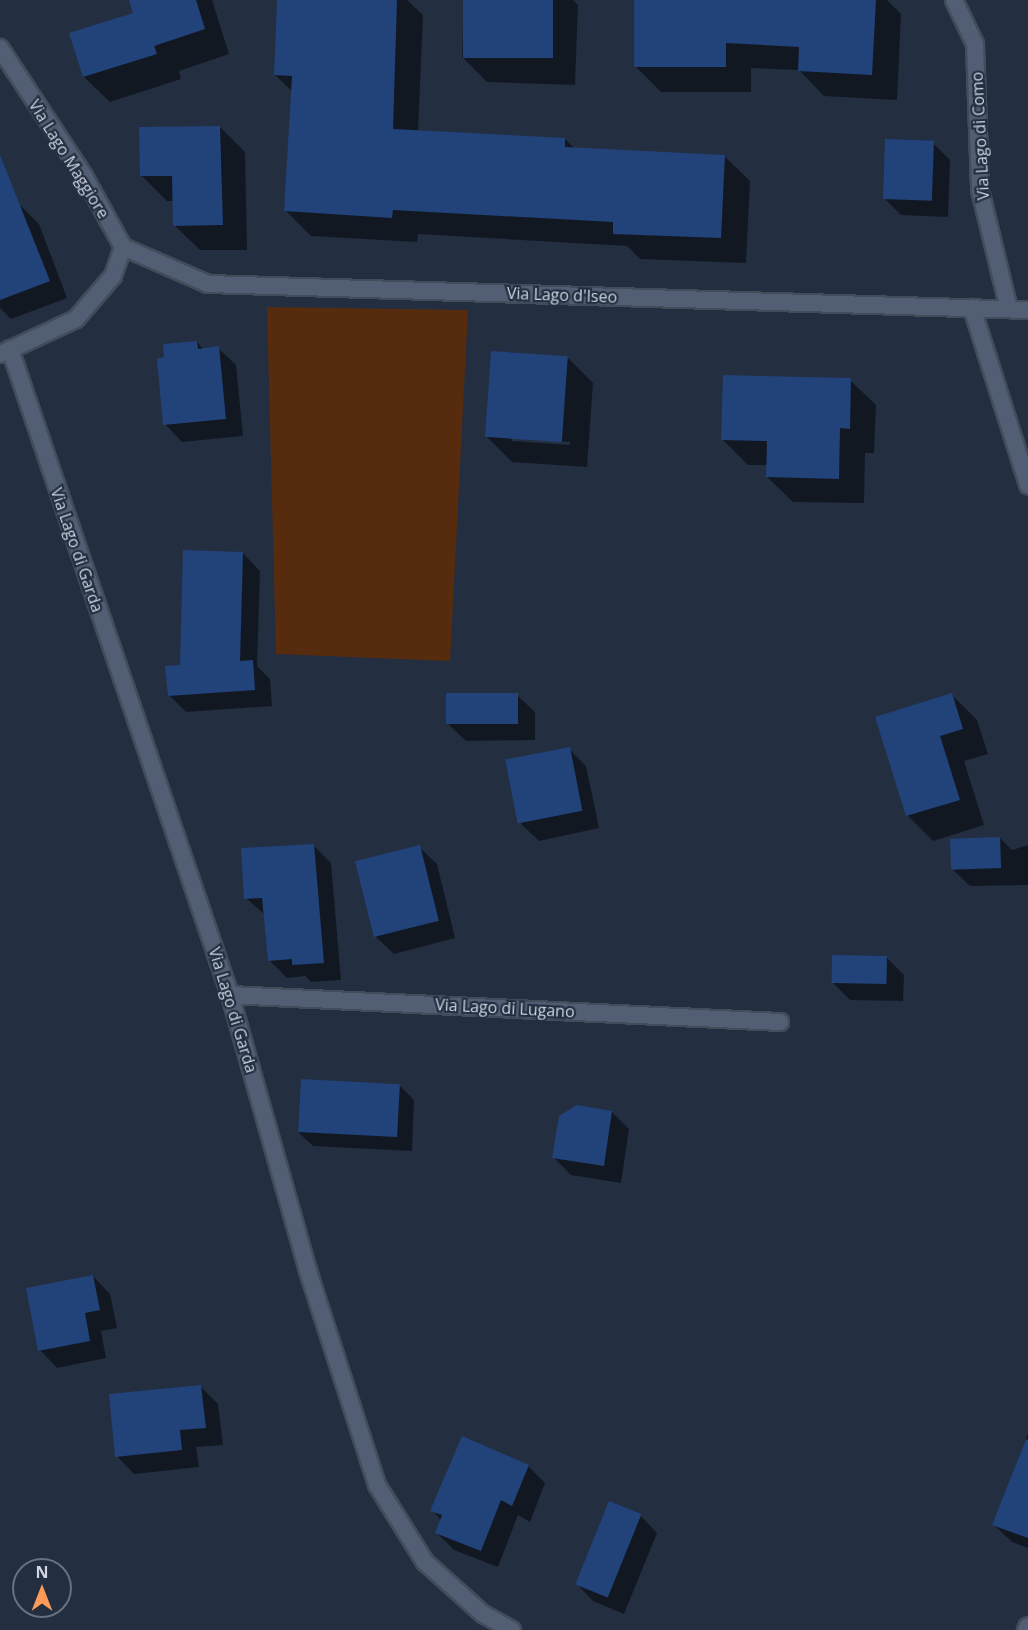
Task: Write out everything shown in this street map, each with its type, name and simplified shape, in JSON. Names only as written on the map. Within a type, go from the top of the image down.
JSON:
[{"type":"street","name":"Via Lago di Como","points":[[954,0],[975,44],[980,190],[1009,309]]},
{"type":"street","name":"Via Lago Maggiore","points":[[0,48],[84,176],[123,247]]},
{"type":"street","name":"Via Lago d'Iseo","points":[[123,247],[208,284],[1028,310]]},
{"type":"street","points":[[5,351],[76,319],[113,276],[123,247]]},
{"type":"street","points":[[972,308],[1028,485]]},
{"type":"street","name":"Via Lago di Garda","points":[[5,351],[230,995],[308,1271],[377,1485],[425,1562],[483,1614],[512,1630]]},
{"type":"street","name":"Via Lago di Lugano","points":[[230,995],[780,1022]]},
{"type":"shaded area","points":[[267,307],[468,310],[450,661],[276,654]]},
{"type":"building","points":[[129,0],[196,0],[205,29],[154,46],[157,54],[83,77],[69,33],[133,13]]},
{"type":"building","points":[[277,0],[397,0],[393,129],[565,138],[565,147],[725,155],[721,238],[613,234],[613,222],[393,210],[392,218],[284,211],[292,76],[274,75]]},
{"type":"building","points":[[463,0],[553,0],[553,58],[463,58]]},
{"type":"building","points":[[634,0],[876,0],[872,75],[798,71],[799,47],[726,43],[726,67],[634,67]]},
{"type":"building","points":[[220,126],[223,225],[173,226],[172,176],[140,176],[139,127]]},
{"type":"building","points":[[885,139],[934,141],[932,201],[883,199]]},
{"type":"building","points":[[0,155],[50,281],[0,300]]},
{"type":"building","points":[[197,341],[198,349],[219,346],[226,419],[163,425],[157,359],[164,357],[163,344]]},
{"type":"building","points":[[491,351],[568,356],[562,442],[485,437]]},
{"type":"building","points":[[723,375],[851,378],[850,429],[840,428],[839,479],[766,477],[767,441],[721,440]]},
{"type":"building","points":[[183,550],[243,552],[240,661],[253,660],[255,690],[168,696],[165,666],[180,665]]},
{"type":"building","points":[[446,693],[518,693],[518,724],[446,724]]},
{"type":"building","points":[[952,693],[963,729],[940,736],[960,800],[906,816],[875,717]]},
{"type":"building","points":[[570,747],[582,811],[518,823],[505,760]]},
{"type":"building","points":[[1000,837],[1001,868],[951,870],[950,839]]},
{"type":"building","points":[[314,844],[324,963],[292,965],[292,959],[268,961],[262,898],[244,899],[241,848]]},
{"type":"building","points":[[420,845],[439,921],[374,937],[355,861]]},
{"type":"building","points":[[832,955],[887,956],[887,984],[832,983]]},
{"type":"building","points":[[301,1079],[400,1084],[397,1137],[298,1132]]},
{"type":"building","points":[[577,1105],[612,1111],[604,1166],[552,1158],[559,1116]]},
{"type":"building","points":[[93,1275],[100,1310],[85,1313],[90,1341],[38,1351],[26,1288]]},
{"type":"building","points":[[201,1385],[206,1428],[180,1430],[182,1450],[115,1457],[109,1394]]},
{"type":"building","points":[[462,1436],[529,1465],[512,1506],[501,1500],[481,1551],[435,1533],[442,1515],[430,1511]]},
{"type":"building","points":[[1026,1439],[1028,1440],[1028,1538],[992,1525]]},
{"type":"building","points":[[609,1501],[641,1514],[608,1598],[575,1584]]}]
